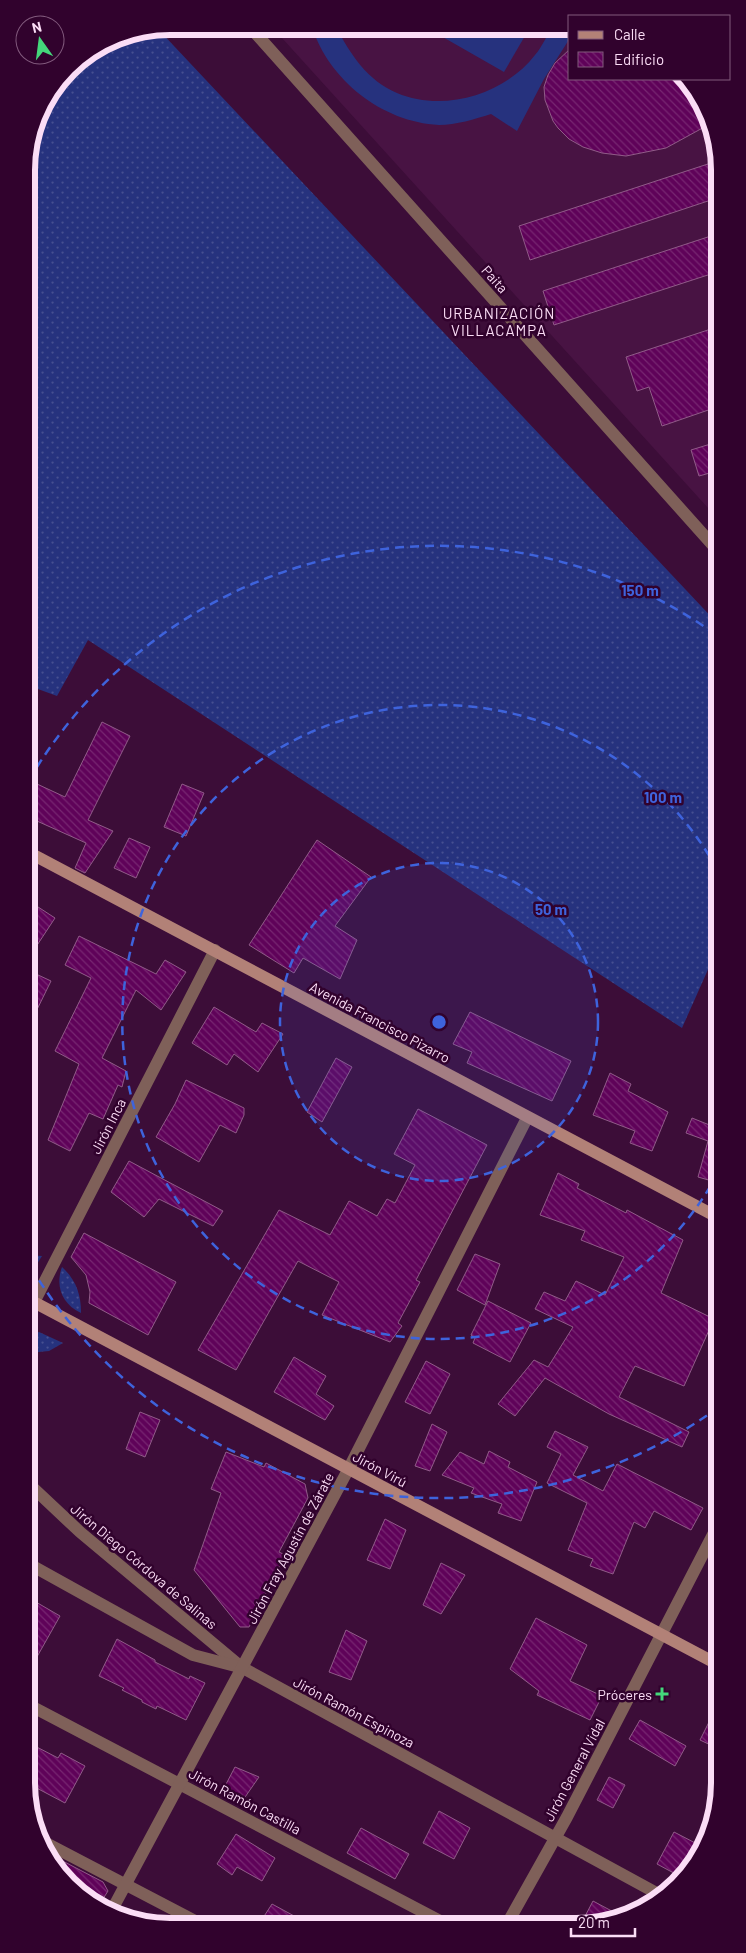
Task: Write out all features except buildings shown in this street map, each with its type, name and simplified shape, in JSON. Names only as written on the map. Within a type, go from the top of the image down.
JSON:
[{"type":"main road","name":"Avenida Francisco Pizarro","points":[[35,856],[711,1214]]},
{"type":"main road","name":"Jirón Virú","points":[[35,1302],[348,1470],[711,1661]]},
{"type":"street","name":"Paita","points":[[257,35],[711,544]]},
{"type":"street","name":"Jirón Inca","points":[[35,1294],[215,950]]},
{"type":"street","name":"Jirón Fray Agustín de Zárate","points":[[114,1906],[348,1470],[527,1118]]},
{"type":"street","name":"Jirón Diego Córdova de Salinas","points":[[35,1490],[80,1532],[243,1668]]},
{"type":"street","name":"Jirón General Vidal","points":[[511,1918],[711,1537]]},
{"type":"street","name":"Jirón Ramón Espinoza","points":[[35,1567],[193,1655],[243,1668],[655,1892]]},
{"type":"street","name":"Jirón Ramón Castilla","points":[[35,1708],[435,1918]]},
{"type":"street","points":[[50,1845],[190,1918]]},
{"type":"shaded area","points":[[164,35],[711,617],[711,963],[682,1028],[88,640],[57,696],[35,688],[36,153],[45,118],[49,110],[63,88],[81,69],[103,53],[127,42]]},
{"type":"shaded area","points":[[279,35],[568,35],[568,80],[676,80],[683,88],[697,110],[704,127],[711,161],[711,511]]},
{"type":"shaded area","points":[[315,35],[340,35],[361,66],[377,81],[397,93],[415,99],[434,101],[472,96],[491,89],[522,69],[535,55],[548,35],[568,35],[568,41],[544,79],[517,131],[491,114],[445,125],[418,122],[397,116],[378,107],[360,95],[331,64]]},
{"type":"shaded area","points":[[439,35],[526,35],[504,72]]},
{"type":"shaded area","points":[[35,1256],[42,1256],[35,1267]]},
{"type":"shaded area","points":[[62,1267],[71,1277],[77,1288],[81,1313],[69,1305],[62,1294],[59,1281]]},
{"type":"shaded area","points":[[39,1332],[63,1343],[49,1351],[35,1352],[35,1333]]},
{"type":"place","name":"Próceres","points":[[662,1694]]},
{"type":"district","name":"URBANIZACIÓN VILLACAMPA","points":[[499,322]]}]
